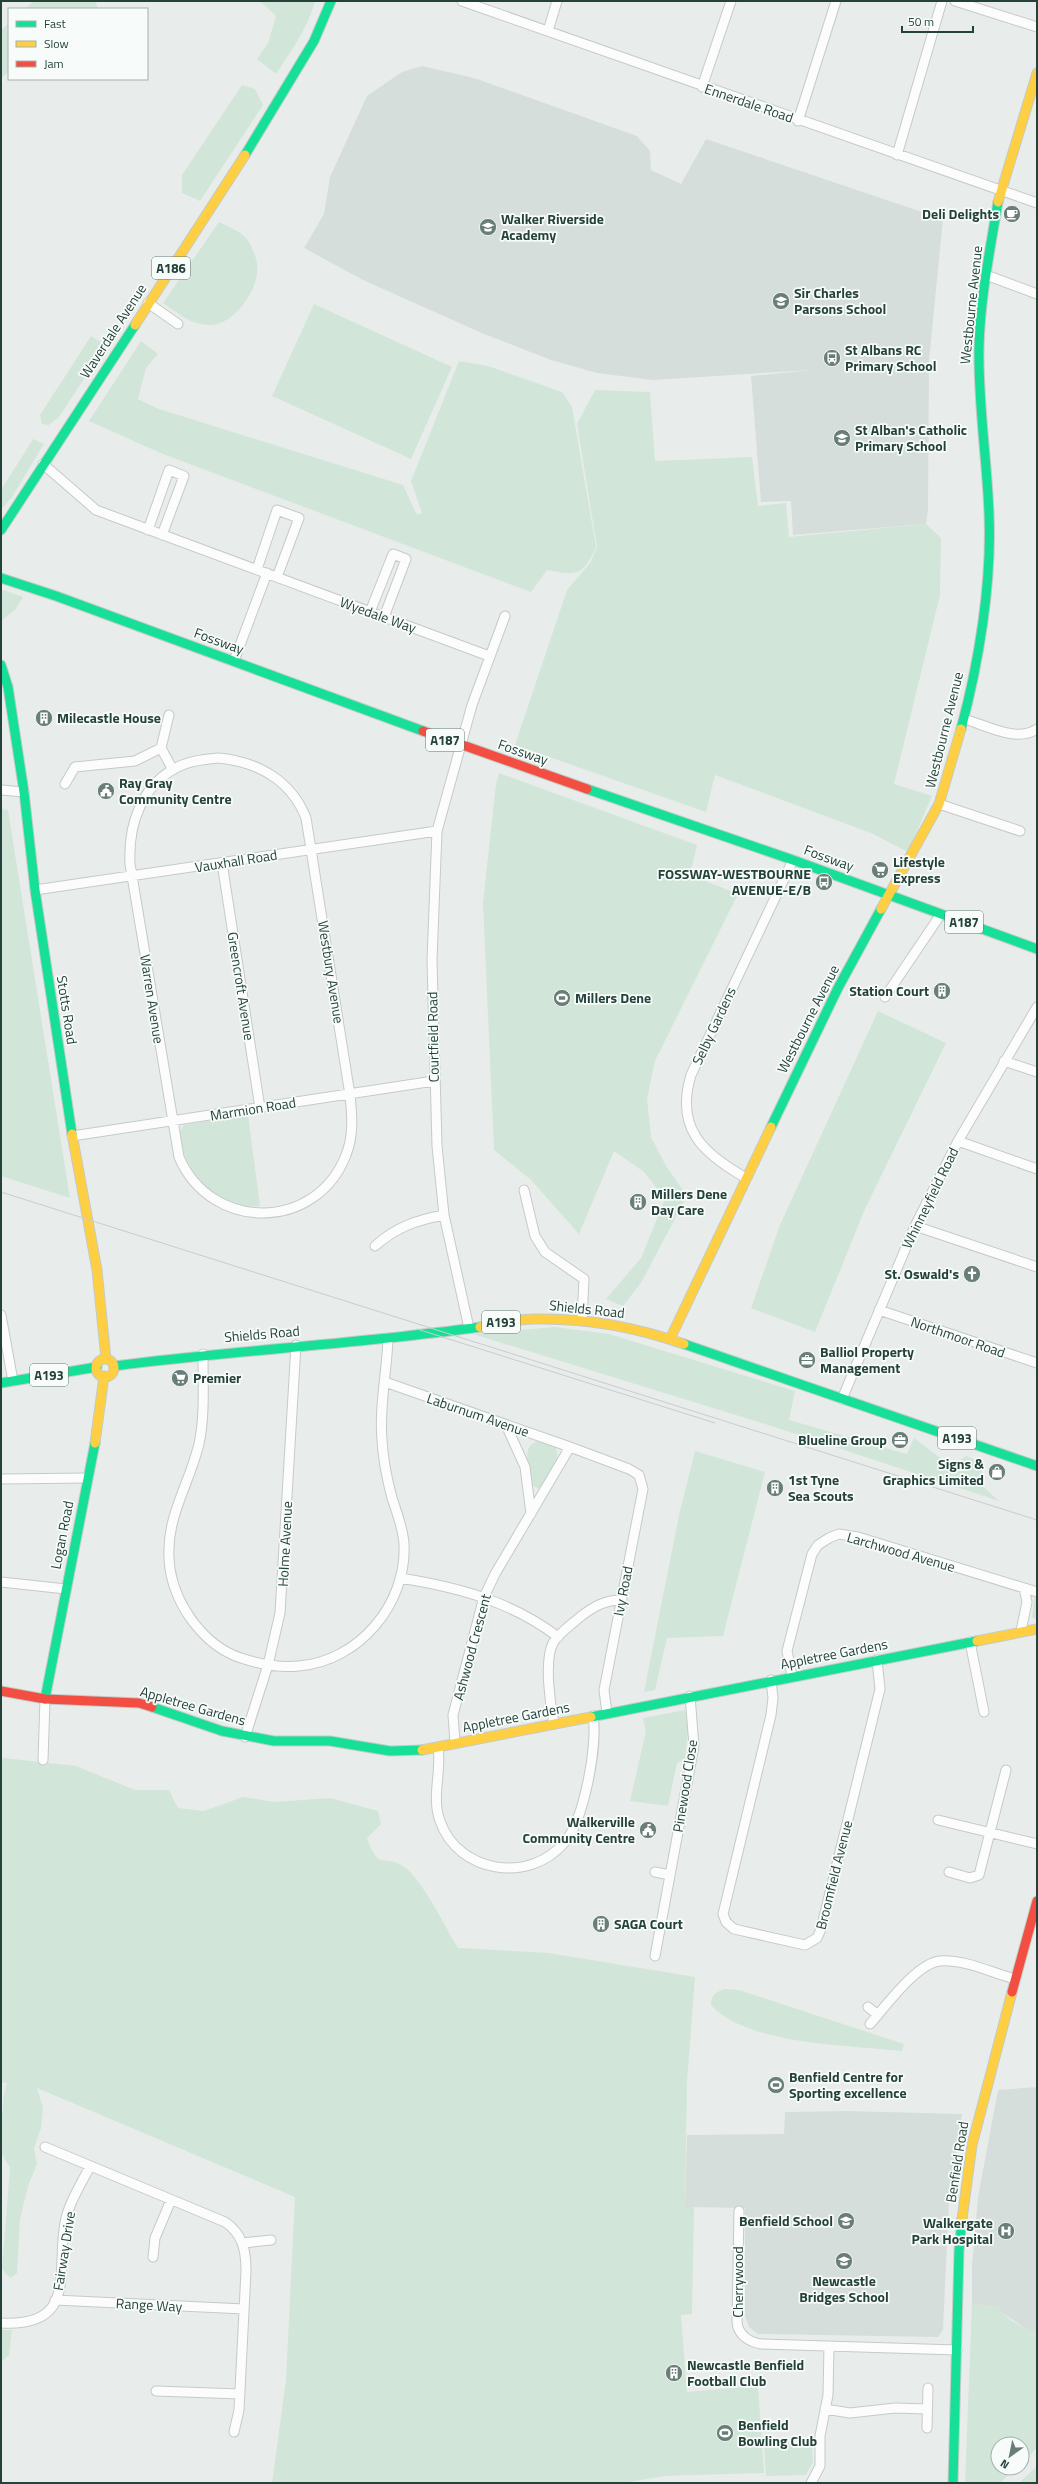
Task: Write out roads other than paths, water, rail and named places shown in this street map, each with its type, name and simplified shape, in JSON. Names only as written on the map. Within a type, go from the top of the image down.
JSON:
[{"type":"street","name":"Waverdale Avenue","points":[[1,530],[247,152],[314,41],[330,1]]},
{"type":"street","name":"Ennerdale Road","points":[[462,1],[798,121],[1037,203]]},
{"type":"street","points":[[548,32],[557,1]]},
{"type":"street","points":[[702,87],[731,1]]},
{"type":"street","points":[[798,121],[836,1]]},
{"type":"street","points":[[897,154],[942,1]]},
{"type":"street","points":[[956,1],[1037,26]]},
{"type":"street","name":"Westbourne Avenue","points":[[670,1339],[838,988],[939,804],[964,718],[980,636],[990,554],[989,514],[979,406],[979,346],[986,275],[1000,190],[1037,73]]},
{"type":"street","points":[[986,275],[1037,294]]},
{"type":"street","points":[[148,302],[178,324]]},
{"type":"street","name":"Wyedale Way","points":[[43,464],[96,510],[489,656]]},
{"type":"street","points":[[148,530],[169,470],[184,476],[162,535]]},
{"type":"street","points":[[257,569],[277,510],[299,518],[277,577]]},
{"type":"street","points":[[370,612],[392,554],[406,558],[384,617]]},
{"type":"street","points":[[234,661],[267,573]]},
{"type":"street","name":"Fossway","points":[[1,578],[234,661],[461,746],[793,860],[1037,949]]},
{"type":"street","points":[[461,746],[489,656],[506,616]]},
{"type":"street","name":"Stotts Road","points":[[1,665],[8,687],[24,792],[35,890],[72,1136],[97,1270],[106,1359]]},
{"type":"street","points":[[169,714],[161,748],[173,770]]},
{"type":"street","points":[[964,718],[1017,736],[1031,734],[1037,729]]},
{"type":"street","name":"Courtfield Road","points":[[461,746],[437,831],[432,960],[434,1081],[440,1182],[444,1215],[469,1328]]},
{"type":"street","points":[[65,784],[75,767],[135,761],[161,748]]},
{"type":"street","name":"Westbury Avenue","points":[[171,1122],[179,1157],[186,1172],[197,1186],[227,1206],[250,1213],[270,1213],[294,1208],[318,1195],[335,1176],[350,1141],[352,1127],[350,1095],[312,849],[302,807],[281,781],[266,770],[240,761],[219,758],[198,761],[173,770]]},
{"type":"street","name":"Warren Avenue","points":[[171,1122],[132,876],[129,847],[133,822],[151,789],[173,770]]},
{"type":"street","points":[[1,790],[24,792]]},
{"type":"street","points":[[939,804],[1020,832]]},
{"type":"street","name":"Vauxhall Road","points":[[35,890],[437,831]]},
{"type":"street","name":"Selby Gardens","points":[[746,1178],[708,1154],[694,1136],[689,1122],[686,1092],[691,1075],[793,860]]},
{"type":"street","name":"Greencroft Avenue","points":[[222,863],[260,1108]]},
{"type":"street","points":[[886,997],[941,914]]},
{"type":"street","name":"Whinneyfield Road","points":[[842,1399],[915,1226],[958,1141],[1037,1007]]},
{"type":"street","points":[[1004,1061],[1037,1072]]},
{"type":"street","name":"Marmion Road","points":[[72,1136],[350,1095],[434,1081]]},
{"type":"street","points":[[958,1141],[1037,1169]]},
{"type":"street","points":[[524,1190],[535,1236],[545,1252],[584,1279],[582,1320]]},
{"type":"street","points":[[375,1246],[390,1232],[410,1223],[444,1215]]},
{"type":"street","points":[[915,1226],[1037,1267]]},
{"type":"street","name":"Northmoor Road","points":[[879,1310],[1037,1363]]},
{"type":"street","points":[[1,1314],[13,1381]]},
{"type":"street","name":"Shields Road","points":[[114,1366],[203,1354],[388,1338],[533,1319],[582,1320],[632,1328],[670,1339],[1037,1466]]},
{"type":"street","points":[[203,1354],[201,1430],[195,1458],[172,1521],[169,1555],[170,1571],[174,1586],[185,1610],[211,1640],[236,1656],[268,1665],[286,1667],[313,1664],[350,1648],[367,1634],[380,1619],[390,1603],[400,1578],[404,1543],[388,1480],[382,1440],[381,1421],[388,1338]]},
{"type":"street","name":"Holme Avenue","points":[[245,1737],[268,1665],[282,1598],[296,1346]]},
{"type":"street","points":[[106,1359],[114,1366],[112,1373],[104,1376],[99,1373],[97,1367],[100,1360],[106,1359]]},
{"type":"street","name":"A193","points":[[1,1383],[97,1367]]},
{"type":"street","name":"Logan Road","points":[[45,1699],[101,1409],[104,1376]]},
{"type":"street","name":"Laburnum Avenue","points":[[385,1382],[570,1447],[635,1472]]},
{"type":"street","points":[[506,1425],[525,1468],[531,1514]]},
{"type":"street","name":"Ashwood Crescent","points":[[455,1743],[453,1715],[484,1597],[495,1574],[570,1447]]},
{"type":"street","name":"Ivy Road","points":[[607,1713],[604,1690],[642,1489],[641,1479],[635,1472]]},
{"type":"street","points":[[1,1479],[88,1478]]},
{"type":"street","name":"Larchwood Avenue","points":[[792,1676],[788,1651],[810,1558],[818,1545],[839,1534],[852,1535],[1037,1592]]},
{"type":"street","points":[[400,1578],[484,1597],[532,1620],[558,1637]]},
{"type":"street","points":[[1,1582],[66,1589]]},
{"type":"street","points":[[1021,1631],[1027,1602],[1024,1588]]},
{"type":"street","points":[[554,1723],[550,1699],[550,1657],[552,1646],[558,1637],[598,1604],[622,1600]]},
{"type":"street","name":"Appletree Gardens","points":[[1,1691],[45,1699],[140,1703],[245,1737],[285,1742],[343,1742],[401,1752],[438,1747],[1037,1628]]},
{"type":"street","points":[[970,1642],[984,1712]]},
{"type":"street","name":"Broomfield Avenue","points":[[771,1680],[773,1698],[771,1715],[723,1914],[726,1922],[734,1929],[805,1945],[817,1938],[821,1928],[880,1689],[877,1660]]},
{"type":"street","name":"Pinewood Close","points":[[655,1956],[694,1740],[690,1696]]},
{"type":"street","points":[[43,1760],[45,1699]]},
{"type":"street","points":[[438,1747],[440,1762],[436,1804],[440,1823],[451,1841],[466,1855],[483,1864],[508,1869],[526,1867],[552,1855],[564,1844],[576,1825],[594,1743],[593,1716]]},
{"type":"street","points":[[949,1872],[970,1878],[977,1877],[981,1872],[1006,1770]]},
{"type":"street","points":[[938,1820],[1037,1844]]},
{"type":"street","points":[[655,1872],[670,1875]]},
{"type":"street","name":"Benfield Road","points":[[953,2483],[960,2243],[968,2167],[988,2074],[1037,1901]]},
{"type":"street","points":[[870,2024],[916,1974],[933,1962],[950,1961],[1015,1979]]},
{"type":"street","points":[[868,2007],[878,2015]]},
{"type":"street","points":[[45,2147],[225,2222],[235,2230],[243,2243],[246,2262],[240,2394],[234,2432]]},
{"type":"street","name":"Fairway Drive","points":[[1,2324],[27,2323],[38,2319],[48,2312],[55,2300],[62,2276],[66,2218],[90,2166]]},
{"type":"street","points":[[154,2257],[155,2238],[171,2200]]},
{"type":"street","name":"Cherrywood","points":[[739,2211],[737,2322],[741,2333],[747,2339],[761,2344],[957,2350]]},
{"type":"street","points":[[243,2243],[271,2240]]},
{"type":"street","name":"Range Way","points":[[55,2300],[244,2309]]},
{"type":"street","points":[[811,2483],[820,2466],[820,2428],[828,2395],[829,2347]]},
{"type":"street","points":[[927,2428],[928,2388]]},
{"type":"street","points":[[156,2391],[240,2394]]},
{"type":"street","points":[[825,2409],[854,2414],[895,2408],[927,2409]]},
{"type":"tram line","points":[[1,1192],[1037,1520]]},
{"type":"tram line","points":[[417,1329],[715,1423]]},
{"type":"place","name":"Deli Delights","points":[[1012,214]]},
{"type":"place","name":"Walker Riverside Academy","points":[[488,227]]},
{"type":"place","name":"Sir Charles Parsons School","points":[[781,301]]},
{"type":"place","name":"St Albans RC Primary School","points":[[832,358]]},
{"type":"place","name":"St Alban's Catholic Primary School","points":[[842,438]]},
{"type":"place","name":"Milecastle House","points":[[44,718]]},
{"type":"place","name":"Ray Gray Community Centre","points":[[106,791]]},
{"type":"place","name":"Lifestyle Express","points":[[880,870]]},
{"type":"place","name":"FOSSWAY-WESTBOURNE AVENUE-E/B","points":[[824,882]]},
{"type":"place","name":"Station Court","points":[[942,991]]},
{"type":"place","name":"Millers Dene","points":[[562,998]]},
{"type":"place","name":"Millers Dene Day Care","points":[[638,1202]]},
{"type":"place","name":"St. Oswald's","points":[[972,1274]]},
{"type":"place","name":"Balliol Property Management","points":[[807,1360]]},
{"type":"place","name":"Premier","points":[[180,1378]]},
{"type":"place","name":"Blueline Group","points":[[900,1440]]},
{"type":"place","name":"Signs & Graphics Limited","points":[[997,1472]]},
{"type":"place","name":"1st Tyne Sea Scouts","points":[[775,1488]]},
{"type":"place","name":"Walkerville Community Centre","points":[[648,1830]]},
{"type":"place","name":"SAGA Court","points":[[601,1924]]},
{"type":"place","name":"Benfield Centre for Sporting excellence","points":[[776,2085]]},
{"type":"place","name":"Benfield School","points":[[846,2221]]},
{"type":"place","name":"Walkergate Park Hospital","points":[[1006,2231]]},
{"type":"place","name":"Newcastle Bridges School","points":[[844,2261]]},
{"type":"place","name":"Newcastle Benfield Football Club","points":[[674,2373]]},
{"type":"place","name":"Benfield Bowling Club","points":[[725,2433]]}]
